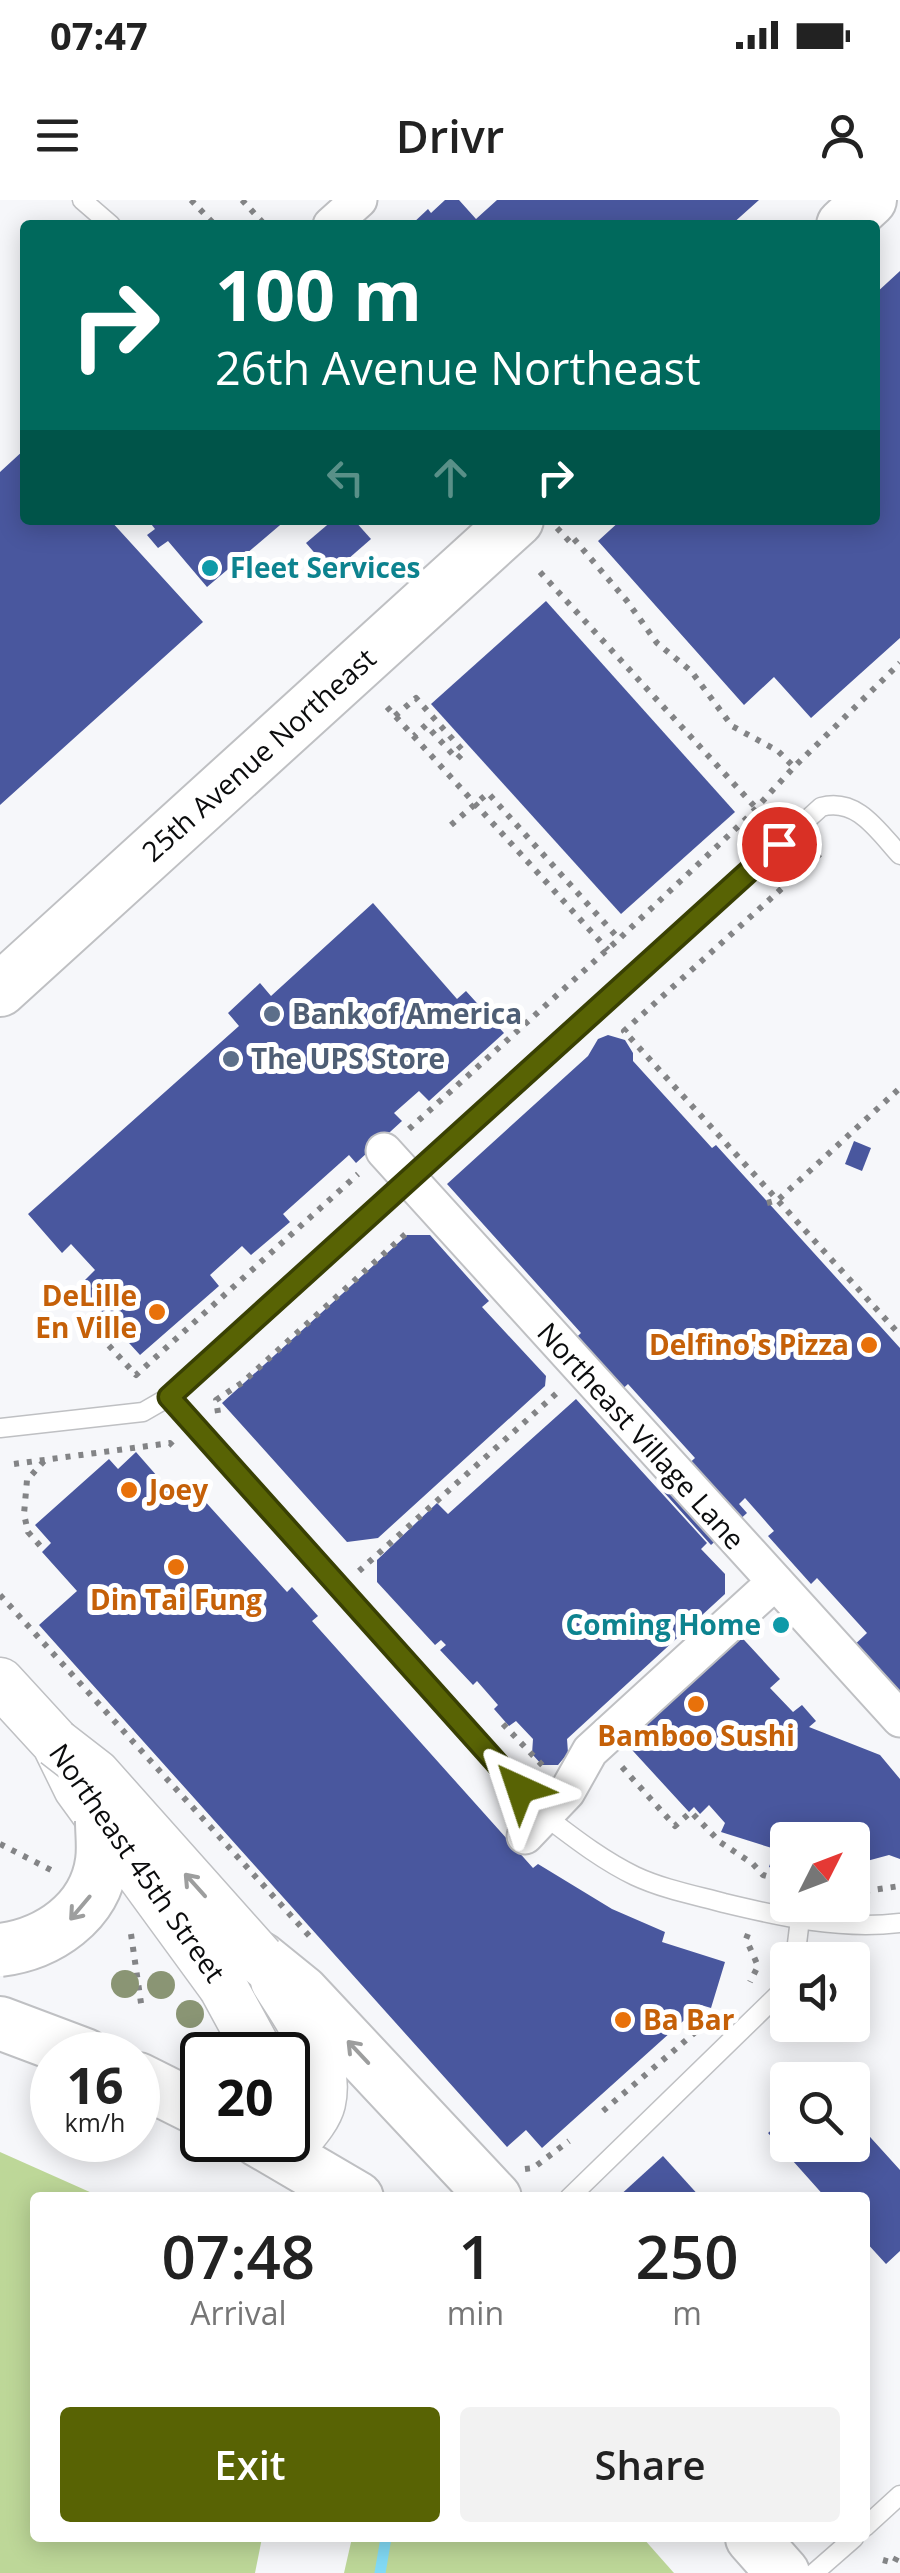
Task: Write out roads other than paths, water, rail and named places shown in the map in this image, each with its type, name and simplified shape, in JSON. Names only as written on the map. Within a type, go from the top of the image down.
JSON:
[{"type":"main road","points":[[848,220],[870,200]]},
{"type":"main road","name":"25th Avenue Northeast","points":[[0,990],[523,525]]},
{"type":"main road","name":"Northeast 45th Street","points":[[0,1682],[56,1743],[78,1788],[102,1821],[242,1972],[305,2032]]},
{"type":"main road","points":[[56,1743],[96,1774],[242,1972],[302,1992],[514,2183]]},
{"type":"main road","points":[[0,1950],[44,1939],[75,1916],[90,1895],[102,1862],[102,1821]]},
{"type":"main road","name":"Northeast 45th Street","points":[[242,1972],[255,2032]]},
{"type":"main road","points":[[0,2023],[30,2034]]},
{"type":"main road","name":"Northeast 45th Street","points":[[310,2042],[322,2068],[321,2106],[310,2115]]},
{"type":"main road","name":"Northeast 45th Street","points":[[301,2162],[348,2192]]},
{"type":"main road","points":[[756,2542],[784,2573]]},
{"type":"street","points":[[337,220],[359,200]]},
{"type":"street","name":"Northeast Village Lane","points":[[384,1151],[900,1719]]},
{"type":"street","points":[[535,1826],[567,1792],[590,1751],[775,1582]]},
{"type":"lane","points":[[82,200],[105,220]]},
{"type":"lane","points":[[0,1428],[143,1412],[169,1397],[821,806],[836,802],[854,808],[900,856]]},
{"type":"lane","points":[[169,1397],[535,1826],[670,1889],[770,1914]]},
{"type":"lane","points":[[825,1922],[858,1926],[900,1923]]},
{"type":"lane","points":[[575,2192],[770,2002]]},
{"type":"lane","points":[[870,2523],[900,2494]]},
{"type":"lane","points":[[814,2573],[849,2542]]},
{"type":"waterway","points":[[380,2573],[385,2542]]},
{"type":"place","name":"Fleet Services","points":[[210,568]]},
{"type":"place","name":"Bank of America","points":[[272,1014]]},
{"type":"place","name":"The UPS Store","points":[[231,1059]]},
{"type":"place","name":"DeLille En Ville","points":[[157,1312]]},
{"type":"place","name":"Delfino's Pizza","points":[[869,1345]]},
{"type":"place","name":"Joey","points":[[129,1490]]},
{"type":"place","name":"Din Tai Fung","points":[[176,1567]]},
{"type":"place","name":"Coming Home","points":[[781,1625]]},
{"type":"place","name":"Bamboo Sushi","points":[[696,1704]]},
{"type":"place","name":"Ba Bar","points":[[623,2020]]}]
